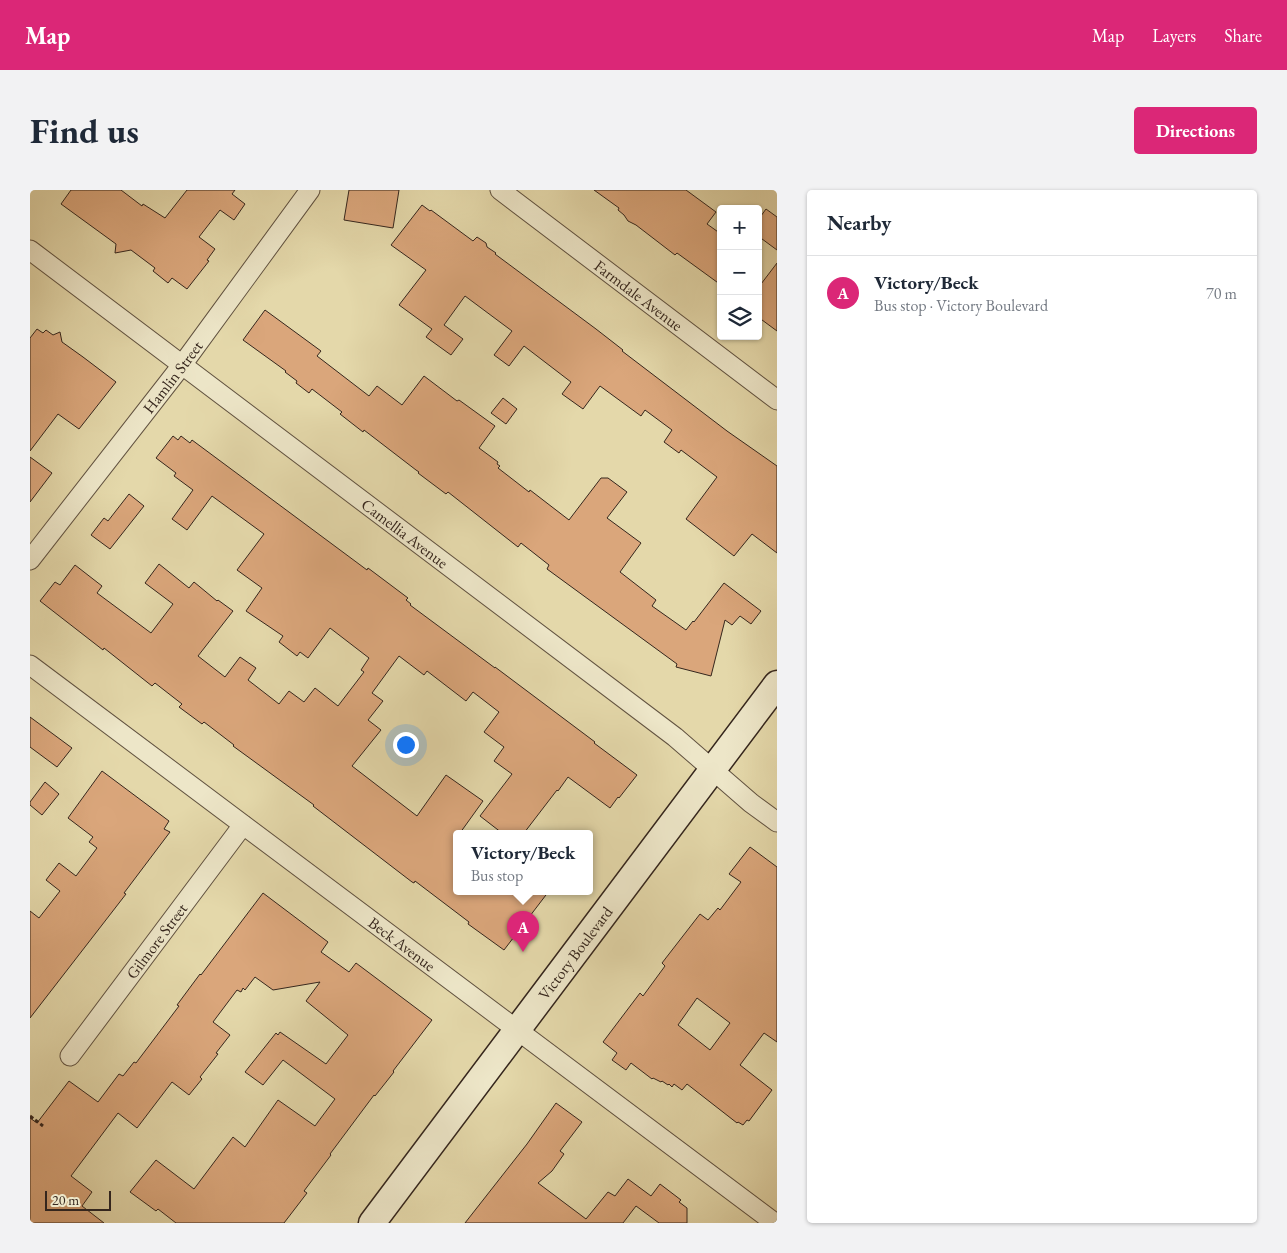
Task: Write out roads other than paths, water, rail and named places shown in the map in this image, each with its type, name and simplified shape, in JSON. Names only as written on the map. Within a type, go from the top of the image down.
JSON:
[{"type":"main road","name":"Victory Boulevard","points":[[372,1223],[777,684]]},
{"type":"street","name":"Hamlin Street","points":[[30,560],[182,364],[310,190]]},
{"type":"street","name":"Farmdale Avenue","points":[[500,190],[777,400]]},
{"type":"street","name":"Camellia Avenue","points":[[30,250],[675,737],[751,803],[777,822]]},
{"type":"street","name":"Beck Avenue","points":[[30,665],[775,1223]]},
{"type":"street","name":"Gilmore Street","points":[[70,1056],[243,826]]},
{"type":"place","name":"Victory/Beck","points":[[523,952]]}]
